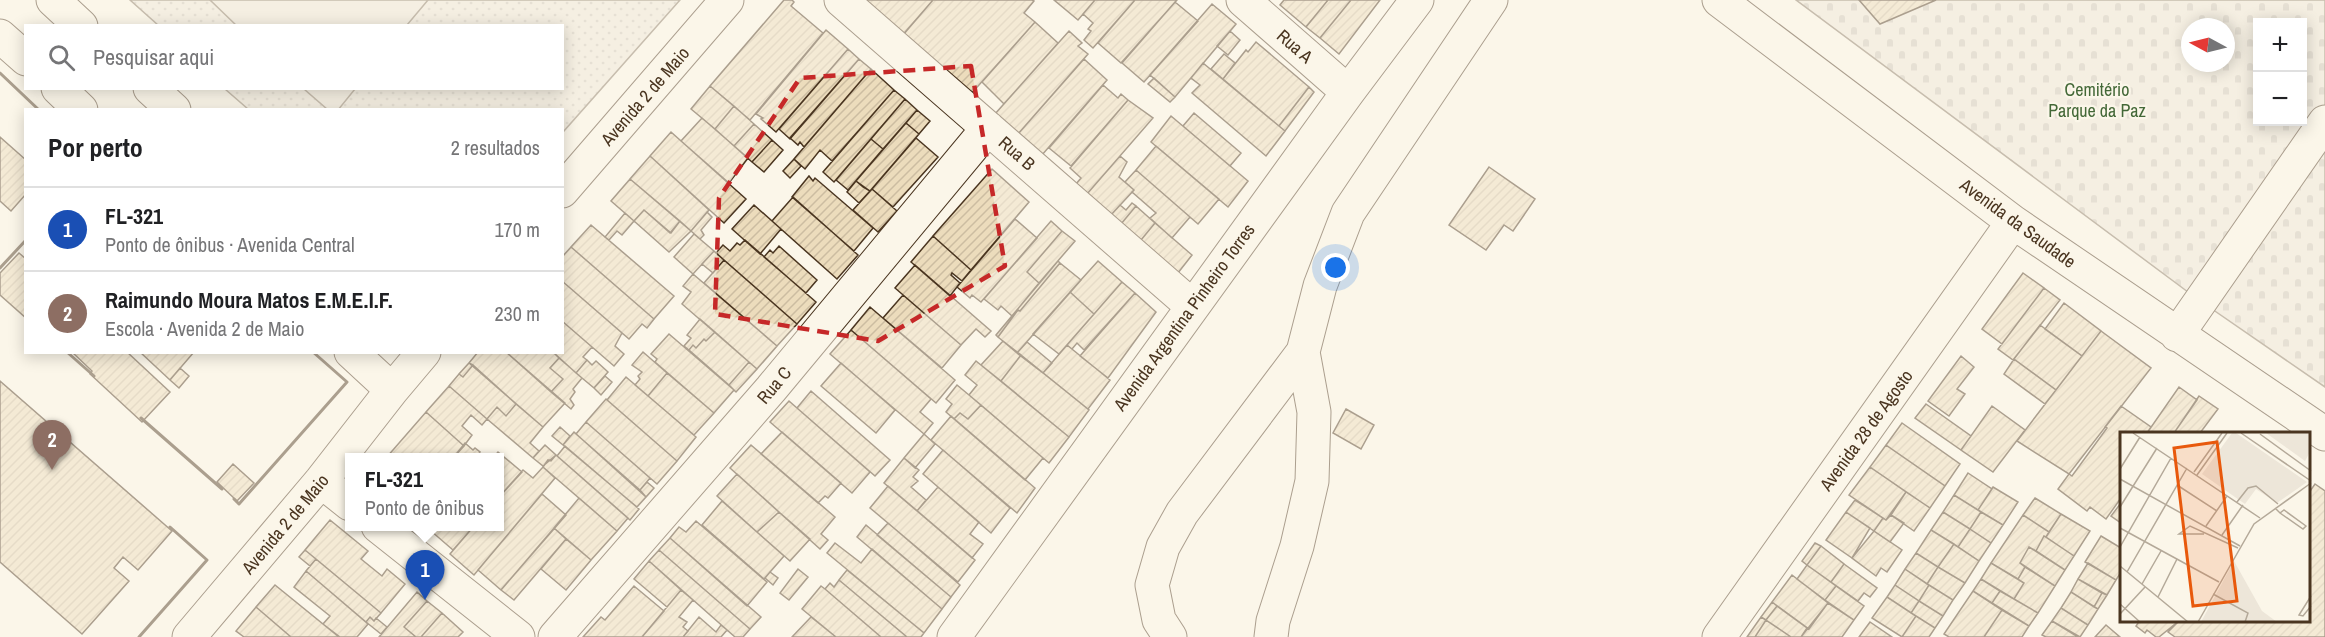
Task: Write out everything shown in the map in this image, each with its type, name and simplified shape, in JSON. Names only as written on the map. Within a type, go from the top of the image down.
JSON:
[{"type":"street","name":"Avenida 2 de Maio","points":[[564,189],[727,0]]},
{"type":"street","name":"Rua B","points":[[841,0],[1192,306]]},
{"type":"street","name":"Rua A","points":[[1243,0],[1348,93]]},
{"type":"street","name":"Avenida Argentina Pinheiro Torres","points":[[954,637],[1192,306],[1418,0]]},
{"type":"street","points":[[1170,637],[1159,620],[1152,585],[1163,548],[1182,513],[1303,352],[1320,286],[1348,213],[1491,0]]},
{"type":"street","name":"Avenida da Saudade","points":[[1719,0],[2013,222],[2325,434]]},
{"type":"street","points":[[60,90],[79,108]]},
{"type":"street","points":[[152,90],[172,108]]},
{"type":"street","points":[[2177,334],[2325,122]]},
{"type":"street","name":"Rua C","points":[[555,637],[764,398],[988,128]]},
{"type":"street","name":"Avenida 28 de Agosto","points":[[1719,637],[2013,222]]},
{"type":"street","points":[[1271,637],[1273,621],[1297,546],[1312,481],[1314,412],[1303,352]]},
{"type":"street","points":[[353,354],[392,390]]},
{"type":"street","name":"Avenida 2 de Maio","points":[[189,637],[321,482],[422,354]]},
{"type":"street","points":[[321,482],[345,500]]},
{"type":"street","points":[[384,531],[518,637]]},
{"type":"highlighted area","points":[[971,66],[1005,266],[878,341],[715,314],[719,198],[800,78]]},
{"type":"green space","points":[[130,0],[680,0],[564,131],[564,108],[247,108],[226,90],[564,90],[564,24],[157,24]]},
{"type":"green space","points":[[210,0],[428,0],[408,24],[235,24]]},
{"type":"green space","name":"Cemitério Parque da Paz","points":[[1796,0],[2325,0],[2325,387],[2196,298]]},
{"type":"green space","points":[[305,90],[354,90],[340,108],[326,108]]},
{"type":"building","points":[[784,0],[792,0],[794,2],[791,6],[823,33],[750,120],[710,86]]},
{"type":"building","points":[[859,0],[933,0],[900,38]]},
{"type":"building","points":[[933,0],[1032,0],[1034,1],[1024,13],[1035,22],[971,94],[903,35]]},
{"type":"building","points":[[1054,0],[1095,0],[1078,20]]},
{"type":"building","points":[[1095,0],[1135,0],[1093,48],[1084,40],[1091,31],[1088,29],[1093,23],[1083,14]]},
{"type":"building","points":[[1135,0],[1177,0],[1121,63],[1098,43]]},
{"type":"building","points":[[1284,0],[1328,0],[1306,27],[1280,5]]},
{"type":"building","points":[[1328,0],[1351,0],[1320,38],[1306,27]]},
{"type":"building","points":[[1351,0],[1380,0],[1339,54],[1320,38]]},
{"type":"building","points":[[1859,0],[1936,0],[1880,24]]},
{"type":"building","points":[[1175,2],[1198,21],[1144,82],[1122,63]]},
{"type":"building","points":[[1212,4],[1236,24],[1175,97],[1150,75]]},
{"type":"building","points":[[1035,22],[1058,43],[1004,104],[982,82]]},
{"type":"building","points":[[826,30],[848,49],[776,132],[756,114]]},
{"type":"building","points":[[1069,31],[1082,43],[1078,46],[1088,54],[1018,134],[995,114]]},
{"type":"building","points":[[1230,31],[1240,40],[1228,55],[1217,46]]},
{"type":"building","points":[[1256,42],[1309,87],[1279,126],[1223,79],[1246,50],[1248,52]]},
{"type":"building","points":[[848,49],[859,59],[790,139],[779,129]]},
{"type":"building","points":[[1224,54],[1235,63],[1223,79],[1211,69]]},
{"type":"building","points":[[859,59],[871,69],[804,147],[800,142],[798,145],[790,138]]},
{"type":"building","points":[[1084,59],[1107,80],[1042,155],[1018,134]]},
{"type":"building","points":[[1203,63],[1285,131],[1266,156],[1192,93],[1200,85],[1191,78]]},
{"type":"building","points":[[871,69],[894,90],[832,161],[820,150],[805,169],[794,159]]},
{"type":"building","points":[[1154,78],[1175,97],[1170,102],[1148,84]]},
{"type":"building","points":[[1103,85],[1118,98],[1121,94],[1128,100],[1071,166],[1049,148]]},
{"type":"building","points":[[710,86],[734,106],[715,129],[691,109]]},
{"type":"building","points":[[1309,87],[1314,92],[1285,131],[1279,126]]},
{"type":"building","points":[[894,90],[905,99],[834,182],[823,172]]},
{"type":"building","points":[[905,99],[917,110],[883,149],[871,139]]},
{"type":"building","points":[[1128,100],[1153,118],[1087,194],[1076,184],[1081,178],[1070,168]]},
{"type":"building","points":[[734,106],[754,124],[734,146],[715,129]]},
{"type":"building","points":[[917,110],[930,121],[919,134],[906,123]]},
{"type":"building","points":[[1194,113],[1241,153],[1230,166],[1183,126]]},
{"type":"building","points":[[1171,116],[1248,181],[1228,207],[1151,142]]},
{"type":"building","points":[[702,118],[748,158],[729,183],[681,141]]},
{"type":"building","points":[[906,123],[919,134],[870,191],[863,187],[856,181]]},
{"type":"building","points":[[754,124],[772,140],[752,162],[734,146]]},
{"type":"building","points":[[671,132],[746,199],[724,223],[650,156]]},
{"type":"building","points":[[0,137],[24,158],[24,196],[11,211],[0,201]]},
{"type":"building","points":[[916,138],[938,157],[893,207],[872,189]]},
{"type":"building","points":[[871,139],[883,149],[848,190],[836,180]]},
{"type":"building","points":[[772,140],[783,150],[764,172],[752,162]]},
{"type":"building","points":[[1156,146],[1219,199],[1198,224],[1136,170]]},
{"type":"building","points":[[650,156],[709,210],[691,231],[630,179]]},
{"type":"building","points":[[1120,156],[1127,162],[1119,177],[1134,190],[1111,215],[1087,194]]},
{"type":"building","points":[[794,159],[801,166],[790,178],[783,171]]},
{"type":"building","points":[[1489,167],[1535,199],[1513,231],[1504,225],[1486,250],[1449,225]]},
{"type":"building","points":[[992,169],[1029,202],[971,270],[933,236]]},
{"type":"building","points":[[1136,170],[1190,217],[1172,238],[1150,218],[1156,213],[1132,192],[1134,190],[1125,182]]},
{"type":"building","points":[[809,176],[813,181],[815,178],[873,228],[854,251],[792,197]]},
{"type":"building","points":[[630,179],[680,221],[670,233],[644,210],[634,221],[611,201]]},
{"type":"building","points":[[856,181],[870,191],[859,203],[847,192]]},
{"type":"building","points":[[872,189],[897,211],[878,232],[853,210]]},
{"type":"building","points":[[793,197],[858,255],[837,279],[772,221]]},
{"type":"building","points":[[1132,203],[1136,206],[1121,224],[1111,215],[1120,205],[1126,210]]},
{"type":"building","points":[[754,205],[781,229],[760,254],[732,229]]},
{"type":"building","points":[[1136,206],[1155,223],[1141,240],[1121,224]]},
{"type":"building","points":[[644,210],[671,233],[680,221],[691,231],[669,252],[634,221]]},
{"type":"building","points":[[707,212],[712,217],[701,230],[704,235],[700,239],[691,231]]},
{"type":"building","points":[[625,213],[634,221],[622,235],[617,231],[609,240],[605,237]]},
{"type":"building","points":[[1015,219],[1037,238],[981,302],[972,295],[970,298],[957,287]]},
{"type":"building","points":[[1051,221],[1062,231],[1027,272],[1039,283],[1012,316],[1001,306],[998,310],[984,299]]},
{"type":"building","points":[[1155,223],[1192,255],[1178,273],[1141,240]]},
{"type":"building","points":[[591,225],[674,296],[654,319],[571,247]]},
{"type":"building","points":[[1062,231],[1075,241],[1039,283],[1027,272]]},
{"type":"building","points":[[694,234],[714,251],[693,274],[674,257]]},
{"type":"building","points":[[933,236],[971,270],[962,281],[952,273],[951,275],[960,283],[950,296],[911,262]]},
{"type":"building","points":[[745,240],[816,302],[797,324],[716,253],[723,245],[730,251],[737,243],[740,245]]},
{"type":"building","points":[[779,246],[817,280],[806,293],[764,257],[770,250],[773,253]]},
{"type":"building","points":[[571,247],[654,319],[647,328],[642,324],[629,339],[564,283],[564,255]]},
{"type":"building","points":[[714,251],[724,260],[713,273],[702,264]]},
{"type":"building","points":[[19,253],[24,257],[24,316],[0,295],[0,273]]},
{"type":"building","points":[[724,260],[797,324],[777,346],[704,283]]},
{"type":"building","points":[[1058,261],[1060,263],[1020,311],[1018,310],[998,337],[996,335]]},
{"type":"building","points":[[1098,261],[1122,282],[1094,314],[1070,292]]},
{"type":"building","points":[[1060,263],[1081,280],[1017,353],[998,337],[1018,310],[1020,311]]},
{"type":"building","points":[[915,265],[991,331],[985,337],[976,329],[961,345],[895,288]]},
{"type":"building","points":[[2023,273],[2044,288],[2002,344],[1982,329]]},
{"type":"building","points":[[693,274],[777,346],[757,369],[682,304],[691,292],[683,286]]},
{"type":"building","points":[[1122,282],[1135,293],[1084,350],[1077,343],[1072,349],[1067,345]]},
{"type":"building","points":[[564,283],[622,333],[615,346],[624,354],[614,366],[564,323]]},
{"type":"building","points":[[2044,288],[2060,300],[2013,360],[1998,349]]},
{"type":"building","points":[[1070,292],[1094,314],[1059,354],[1033,334]]},
{"type":"building","points":[[1135,293],[1156,312],[1108,378],[1080,356]]},
{"type":"building","points":[[903,295],[961,345],[942,368],[883,318]]},
{"type":"building","points":[[2064,303],[2101,331],[2082,356],[2045,329]]},
{"type":"building","points":[[870,307],[955,380],[936,403],[851,330]]},
{"type":"building","points":[[700,319],[715,332],[696,348],[693,345],[689,350],[684,346],[691,338],[687,335]]},
{"type":"building","points":[[564,323],[592,347],[583,357],[587,360],[576,373],[555,354],[564,354]]},
{"type":"building","points":[[2040,325],[2082,356],[2056,390],[2014,359]]},
{"type":"building","points":[[851,330],[931,399],[920,412],[933,423],[924,434],[830,354]]},
{"type":"building","points":[[2101,331],[2151,368],[2069,474],[2017,441]]},
{"type":"building","points":[[715,332],[749,362],[729,385],[689,350],[693,345],[696,348]]},
{"type":"building","points":[[669,334],[734,390],[714,413],[655,362],[657,359],[651,354]]},
{"type":"building","points":[[1003,341],[1021,355],[1001,381],[981,365]]},
{"type":"building","points":[[1027,342],[1052,363],[1043,373],[1017,353]]},
{"type":"building","points":[[1067,345],[1110,380],[1088,409],[1043,373]]},
{"type":"building","points":[[643,352],[667,373],[648,396],[635,385],[642,372],[632,365]]},
{"type":"building","points":[[74,354],[129,354],[170,392],[142,422],[90,374],[92,371]]},
{"type":"building","points":[[142,354],[192,354],[170,380]]},
{"type":"building","points":[[476,354],[508,354],[565,403],[543,427],[469,363]]},
{"type":"building","points":[[508,354],[555,354],[559,358],[550,368],[563,379],[551,392]]},
{"type":"building","points":[[1021,355],[1089,410],[1069,437],[1001,381]]},
{"type":"building","points":[[1961,356],[1974,367],[1957,389],[1965,394],[1949,416],[1928,401]]},
{"type":"building","points":[[559,358],[582,378],[573,389],[575,392],[570,399],[574,405],[571,409],[551,392],[563,379],[550,368]]},
{"type":"building","points":[[2014,359],[2056,390],[2045,404],[2004,374]]},
{"type":"building","points":[[587,360],[592,365],[596,361],[608,372],[594,388],[576,373]]},
{"type":"building","points":[[976,361],[1069,437],[1049,463],[969,395],[977,385],[965,375]]},
{"type":"building","points":[[749,362],[757,369],[736,392],[729,385]]},
{"type":"building","points":[[469,363],[473,365],[463,377],[459,374]]},
{"type":"building","points":[[841,363],[895,410],[876,433],[821,386]]},
{"type":"building","points":[[473,365],[516,404],[506,416],[497,407],[487,419],[449,386],[459,374],[463,377]]},
{"type":"building","points":[[180,368],[189,376],[179,388],[170,380]]},
{"type":"building","points":[[667,373],[714,413],[694,435],[648,396]]},
{"type":"building","points":[[605,376],[612,382],[601,395],[594,388]]},
{"type":"building","points":[[626,377],[696,437],[677,461],[607,400]]},
{"type":"building","points":[[0,381],[172,531],[138,570],[123,557],[114,568],[129,581],[82,634],[0,562]]},
{"type":"building","points":[[957,385],[981,405],[968,419],[960,413],[954,419],[946,412],[952,404],[946,399]]},
{"type":"building","points":[[449,386],[487,419],[482,425],[471,415],[462,426],[472,435],[464,446],[426,412]]},
{"type":"building","points":[[2179,387],[2197,400],[2175,432],[2148,432]]},
{"type":"building","points":[[811,391],[890,460],[875,476],[797,408]]},
{"type":"building","points":[[2199,396],[2218,409],[2201,432],[2175,432]]},
{"type":"building","points":[[606,399],[677,461],[657,484],[586,422]]},
{"type":"building","points":[[789,401],[870,472],[852,493],[770,422]]},
{"type":"building","points":[[516,404],[543,427],[530,443],[539,451],[533,458],[487,419],[497,407],[506,416]]},
{"type":"building","points":[[1926,404],[1971,436],[1961,450],[1915,418]]},
{"type":"building","points":[[981,405],[1043,458],[1025,480],[954,419],[960,413],[968,419]]},
{"type":"building","points":[[1992,406],[2025,430],[1993,472],[1961,450]]},
{"type":"building","points":[[2121,406],[2151,427],[2148,432],[2120,432],[2120,499],[2106,519],[2090,507],[2087,511],[2058,489],[2069,474],[2072,476],[2107,428],[2105,427]]},
{"type":"building","points":[[1346,409],[1374,425],[1361,449],[1333,433]]},
{"type":"building","points":[[426,412],[464,446],[458,453],[390,453]]},
{"type":"building","points":[[951,416],[1035,488],[1017,513],[931,440]]},
{"type":"building","points":[[586,422],[650,478],[640,490],[576,434]]},
{"type":"building","points":[[1902,423],[1960,464],[1945,486],[1886,445]]},
{"type":"building","points":[[560,427],[570,436],[563,445],[552,436]]},
{"type":"building","points":[[574,432],[646,497],[637,507],[563,445]]},
{"type":"building","points":[[782,432],[841,483],[828,498],[825,496],[818,503],[761,454]]},
{"type":"building","points":[[924,434],[935,444],[915,468],[904,458]]},
{"type":"building","points":[[465,443],[473,450],[475,448],[480,452],[479,453],[457,453]]},
{"type":"building","points":[[545,445],[556,455],[543,466],[533,458]]},
{"type":"building","points":[[751,445],[835,517],[821,534],[828,540],[820,549],[730,468]]},
{"type":"building","points":[[1886,445],[1945,486],[1930,508],[1870,467]]},
{"type":"building","points":[[565,446],[639,509],[630,520],[557,456]]},
{"type":"building","points":[[943,450],[1010,508],[991,533],[923,474]]},
{"type":"building","points":[[556,455],[628,518],[617,531],[543,467]]},
{"type":"building","points":[[504,457],[522,472],[504,492]]},
{"type":"building","points":[[904,458],[919,470],[913,477],[918,481],[911,487],[926,500],[917,511],[884,483]]},
{"type":"building","points":[[233,464],[254,483],[237,501],[217,482]]},
{"type":"building","points":[[543,467],[555,478],[474,575],[450,554],[470,531],[504,531],[504,491],[523,470],[533,478]]},
{"type":"building","points":[[1870,467],[1906,492],[1886,520],[1849,495]]},
{"type":"building","points":[[1968,473],[1992,489],[1978,510],[1954,495]]},
{"type":"building","points":[[737,474],[779,512],[757,532],[717,496]]},
{"type":"building","points":[[647,482],[654,488],[646,497],[640,490]]},
{"type":"building","points":[[2315,484],[2325,491],[2325,637],[2175,637],[2168,632],[2178,622],[2310,622],[2310,491]]},
{"type":"building","points":[[888,486],[975,560],[958,582],[870,508]]},
{"type":"building","points":[[938,487],[979,522],[970,534],[983,544],[972,558],[917,511]]},
{"type":"building","points":[[1993,487],[2018,502],[2003,525],[1978,510]]},
{"type":"building","points":[[1906,492],[1930,508],[1914,531],[1891,515]]},
{"type":"building","points":[[542,494],[566,515],[501,590],[478,570]]},
{"type":"building","points":[[1954,495],[1981,512],[1970,529],[1943,512]]},
{"type":"building","points":[[579,498],[617,531],[591,560],[554,528]]},
{"type":"building","points":[[2035,498],[2061,514],[2049,532],[2023,515]]},
{"type":"building","points":[[1855,500],[1883,518],[1874,531],[1846,512]]},
{"type":"building","points":[[722,501],[784,556],[764,579],[702,525]]},
{"type":"building","points":[[2120,504],[2120,522],[2111,516]]},
{"type":"building","points":[[779,512],[810,539],[790,561],[757,532]]},
{"type":"building","points":[[1846,512],[1870,528],[1852,558],[1826,540]]},
{"type":"building","points":[[1943,512],[1970,529],[1958,547],[1931,530]]},
{"type":"building","points":[[1981,512],[2003,525],[1991,543],[1970,529]]},
{"type":"building","points":[[2061,514],[2090,531],[2074,556],[2046,537]]},
{"type":"building","points":[[1891,515],[1904,523],[1890,542],[1874,531],[1883,518],[1886,520]]},
{"type":"building","points":[[2023,515],[2049,532],[2046,537],[2044,536],[2036,551],[2029,547],[2020,563],[2025,567],[2018,579],[1991,563]]},
{"type":"building","points":[[330,520],[368,551],[361,559],[382,576],[387,569],[405,584],[381,613],[305,550]]},
{"type":"building","points":[[696,521],[767,582],[747,606],[670,538],[679,527],[686,532]]},
{"type":"building","points":[[888,523],[960,585],[951,597],[877,535]]},
{"type":"building","points":[[866,525],[951,597],[942,609],[857,537]]},
{"type":"building","points":[[554,528],[566,539],[514,600],[501,590]]},
{"type":"building","points":[[1970,529],[1991,543],[1979,561],[1958,547]]},
{"type":"building","points":[[1931,530],[1954,544],[1938,567],[1916,553]]},
{"type":"building","points":[[431,531],[470,531],[453,550]]},
{"type":"building","points":[[1874,531],[1902,550],[1887,572],[1881,568],[1876,576],[1852,558]]},
{"type":"building","points":[[2044,536],[2074,556],[2065,570],[2036,551]]},
{"type":"building","points":[[2101,536],[2120,547],[2120,574],[2116,580],[2085,562]]},
{"type":"building","points":[[670,538],[761,617],[750,629],[659,550]]},
{"type":"building","points":[[566,539],[591,560],[566,590],[541,569]]},
{"type":"building","points":[[835,543],[861,563],[872,549],[942,609],[924,633],[827,553]]},
{"type":"building","points":[[1815,543],[1821,546],[1807,565],[1802,561]]},
{"type":"building","points":[[1954,544],[1979,561],[1965,583],[1938,567]]},
{"type":"building","points":[[1821,546],[1844,564],[1831,582],[1807,565]]},
{"type":"building","points":[[2029,547],[2065,570],[2055,586],[2020,563]]},
{"type":"building","points":[[305,550],[316,559],[310,566],[299,557]]},
{"type":"building","points":[[659,550],[750,629],[743,637],[735,637],[649,561]]},
{"type":"building","points":[[1916,553],[1938,567],[1927,584],[1905,569]]},
{"type":"building","points":[[316,559],[381,613],[374,621],[370,617],[366,622],[306,571]]},
{"type":"building","points":[[649,561],[681,590],[667,607],[634,579]]},
{"type":"building","points":[[1991,563],[2024,583],[2014,599],[1981,579]]},
{"type":"building","points":[[2088,563],[2116,580],[2107,595],[2078,579]]},
{"type":"building","points":[[1844,564],[1877,588],[1870,597],[1864,593],[1858,601],[1831,582]]},
{"type":"building","points":[[1807,565],[1836,586],[1825,600],[1797,579]]},
{"type":"building","points":[[1938,567],[1965,583],[1953,600],[1927,584]]},
{"type":"building","points":[[2025,567],[2055,586],[2038,613],[2014,599],[2024,583],[2018,579]]},
{"type":"building","points":[[798,569],[808,577],[789,600],[780,593]]},
{"type":"building","points":[[1905,569],[1929,585],[1919,601],[1895,585]]},
{"type":"building","points":[[847,570],[924,633],[921,637],[907,637],[839,580]]},
{"type":"building","points":[[306,571],[368,624],[357,637],[340,637],[323,624],[330,616],[294,587]]},
{"type":"building","points":[[770,572],[778,578],[773,585],[765,578]]},
{"type":"building","points":[[1792,575],[1828,603],[1809,629],[1772,602]]},
{"type":"building","points":[[1981,579],[2000,591],[1992,603],[1973,591]]},
{"type":"building","points":[[2078,579],[2102,593],[2094,607],[2071,592]]},
{"type":"building","points":[[839,580],[907,637],[881,637],[825,589],[830,583],[834,587]]},
{"type":"building","points":[[275,585],[339,637],[291,637],[256,607]]},
{"type":"building","points":[[1895,585],[1919,601],[1911,613],[1887,597]]},
{"type":"building","points":[[1929,585],[1953,600],[1943,616],[1919,601]]},
{"type":"building","points":[[634,586],[664,611],[642,637],[583,637],[601,617],[605,620]]},
{"type":"building","points":[[821,586],[881,637],[836,637],[802,609]]},
{"type":"building","points":[[1836,586],[1864,606],[1854,620],[1825,600]]},
{"type":"building","points":[[681,590],[693,600],[679,617],[687,622],[683,627],[688,631],[683,637],[642,637]]},
{"type":"building","points":[[1973,591],[2002,610],[1984,637],[1949,637],[1944,634]]},
{"type":"building","points":[[2000,591],[2038,613],[2029,626],[1992,603]]},
{"type":"building","points":[[417,592],[427,601],[404,627],[416,637],[379,637]]},
{"type":"building","points":[[2071,592],[2098,609],[2088,625],[2061,608]]},
{"type":"building","points":[[2102,593],[2107,595],[2098,609],[2094,607]]},
{"type":"building","points":[[1887,597],[1916,616],[1902,637],[1872,618]]},
{"type":"building","points":[[427,601],[442,613],[421,637],[416,637],[404,627]]},
{"type":"building","points":[[1919,601],[1943,616],[1935,628],[1911,613]]},
{"type":"building","points":[[1772,602],[1777,606],[1766,620],[1761,617]]},
{"type":"building","points":[[1828,603],[1854,620],[1842,637],[1801,637]]},
{"type":"building","points":[[1777,606],[1807,628],[1801,637],[1791,637],[1766,620]]},
{"type":"building","points":[[256,607],[291,637],[244,637],[236,631]]},
{"type":"building","points":[[2061,608],[2088,625],[2080,637],[2052,621]]},
{"type":"building","points":[[2002,610],[2029,626],[2022,637],[1984,637]]},
{"type":"building","points":[[442,613],[463,632],[458,637],[421,637]]},
{"type":"building","points":[[1916,616],[1935,628],[1929,637],[1902,637]]},
{"type":"building","points":[[370,617],[374,621],[376,618],[387,627],[381,634],[366,622]]},
{"type":"building","points":[[699,617],[716,632],[721,625],[727,630],[721,637],[683,637]]},
{"type":"building","points":[[811,617],[836,637],[792,637]]},
{"type":"building","points":[[1761,617],[1766,620],[1755,637],[1747,637]]},
{"type":"building","points":[[1766,620],[1791,637],[1755,637]]},
{"type":"building","points":[[2052,621],[2078,637],[2042,635]]},
{"type":"building","points":[[1870,622],[1892,637],[1859,637]]},
{"type":"building","points":[[2139,622],[2178,622],[2159,637],[2147,630],[2145,633],[2136,626]]},
{"type":"building","points":[[2106,625],[2120,637],[2095,637]]},
{"type":"wall","points":[[0,73],[37,108]]},
{"type":"wall","points":[[0,268],[24,242]]},
{"type":"wall","points":[[69,354],[94,376]]},
{"type":"wall","points":[[234,499],[239,504],[347,382],[315,354]]},
{"type":"wall","points":[[141,418],[222,489]]},
{"type":"wall","points":[[139,637],[207,560],[170,527]]},
{"type":"place","name":"Raimundo Moura Matos E.M.E.I.F.","points":[[52,470]]},
{"type":"place","name":"FL-321","points":[[425,600]]}]
